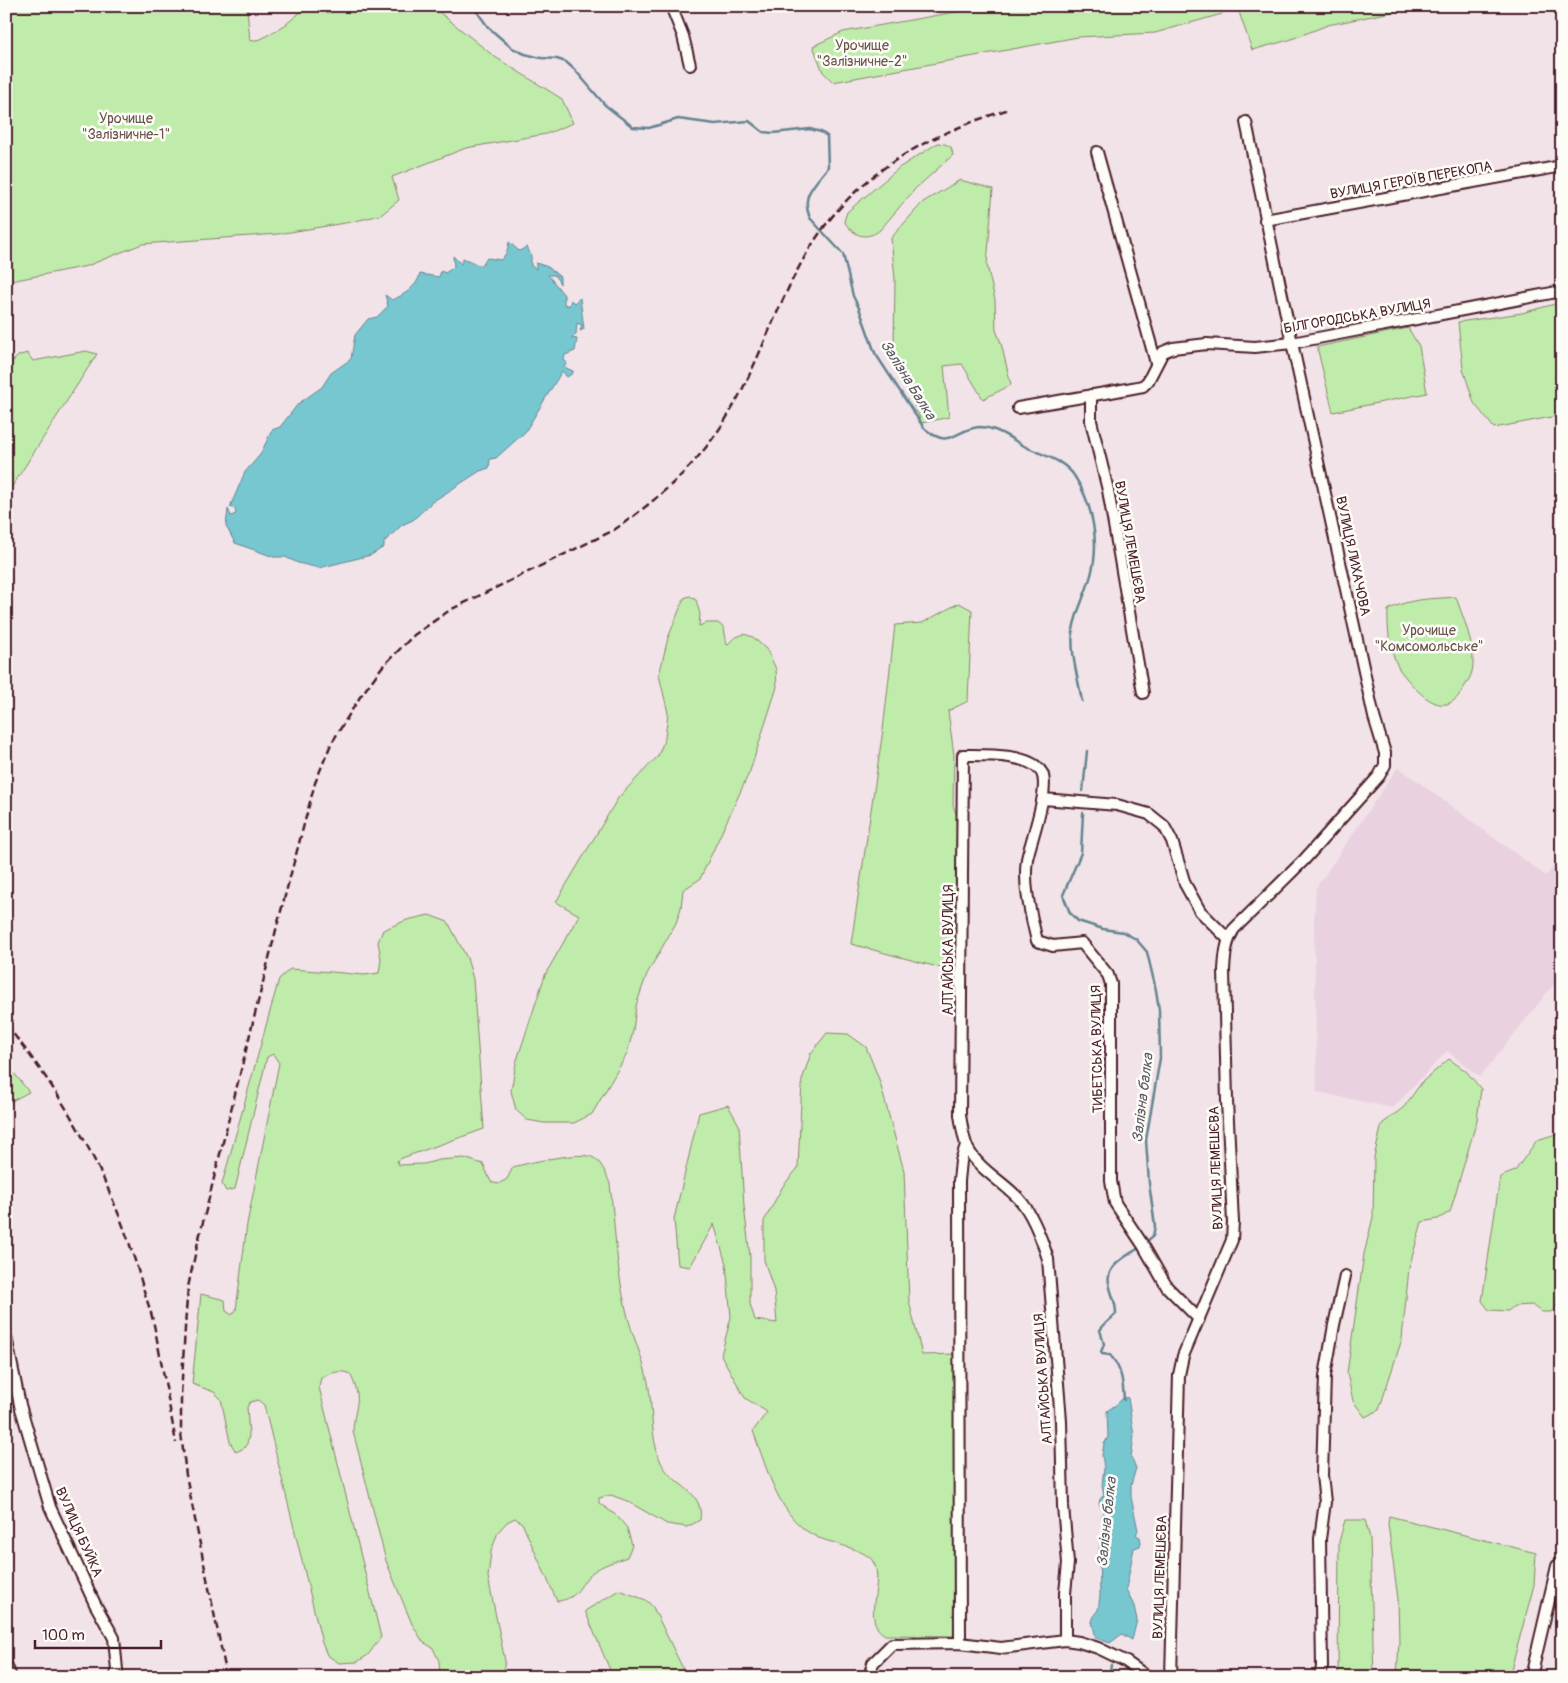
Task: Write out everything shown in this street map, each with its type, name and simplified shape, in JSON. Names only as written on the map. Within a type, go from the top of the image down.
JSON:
[{"type":"street","points":[[671,6],[683,36],[690,65]]},
{"type":"street","name":"ВУЛИЦЯ ЛИХАЧОВА","points":[[1228,939],[1234,929],[1310,853],[1379,776],[1385,764],[1385,753],[1374,717],[1265,220],[1246,122]]},
{"type":"street","points":[[1018,408],[1143,386],[1148,380],[1157,360],[1097,152]]},
{"type":"street","name":"ВУЛИЦЯ ГЕРОЇВ ПЕРЕКОПА","points":[[1265,220],[1562,166]]},
{"type":"street","name":"БІЛГОРОДСЬКА ВУЛИЦЯ","points":[[1157,360],[1163,352],[1193,345],[1217,344],[1255,347],[1292,343],[1562,291]]},
{"type":"street","name":"ВУЛИЦЯ ЛЕМЕШЄВА","points":[[1091,395],[1091,421],[1108,490],[1143,694]]},
{"type":"street","name":"ТИБЕТСЬКА ВУЛИЦЯ","points":[[963,754],[1012,757],[1036,767],[1042,774],[1045,783],[1027,860],[1027,900],[1037,942],[1053,946],[1082,943],[1108,974],[1111,984],[1111,1181],[1115,1203],[1143,1245],[1167,1287],[1198,1318]]},
{"type":"street","name":"АЛТАЙСЬКА ВУЛИЦЯ","points":[[963,754],[960,1115],[966,1145],[974,1159],[1021,1201],[1040,1234],[1048,1259],[1060,1403],[1063,1506],[1067,1554],[1065,1640]]},
{"type":"street","points":[[1042,799],[1117,805],[1149,814],[1164,826],[1172,840],[1185,884],[1200,911],[1228,939]]},
{"type":"street","name":"ВУЛИЦЯ ЛЕМЕШЄВА","points":[[1171,1677],[1179,1375],[1183,1356],[1232,1240],[1233,1222],[1227,1101],[1224,970],[1228,939]]},
{"type":"street","name":"АЛТАЙСЬКА ВУЛИЦЯ","points":[[960,1643],[959,1181],[961,1161],[966,1145]]},
{"type":"street","points":[[1320,1677],[1322,1667],[1320,1539],[1325,1502],[1322,1475],[1325,1376],[1345,1276]]},
{"type":"street","name":"ВУЛИЦЯ БУЙКА","points":[[6,1337],[20,1405],[50,1507],[95,1604],[114,1638],[117,1670],[115,1677]]},
{"type":"street","points":[[1531,1677],[1559,1566]]},
{"type":"street","points":[[870,1677],[873,1663],[892,1644],[960,1643],[1001,1648],[1065,1640],[1098,1648],[1125,1661],[1148,1677]]},
{"type":"street","points":[[6,1664],[10,1677]]},
{"type":"shaded area","points":[[1398,767],[1546,876],[1559,859],[1562,862],[1562,974],[1480,1077],[1447,1051],[1393,1108],[1317,1092],[1314,924],[1316,888]]},
{"type":"green space","name":"Урочище \"Залізничне-1\"","points":[[6,6],[248,6],[250,41],[261,39],[285,25],[308,6],[430,6],[495,57],[562,99],[573,123],[546,134],[466,148],[392,177],[399,200],[381,215],[278,234],[142,244],[87,266],[6,282]]},
{"type":"green space","name":"Урочище \"Залізничне-2\"","points":[[989,6],[1220,6],[1222,14],[1155,33],[1078,37],[833,82],[823,72],[813,46],[843,32]]},
{"type":"green space","points":[[1237,6],[1421,6],[1328,25],[1289,40],[1252,50]]},
{"type":"green space","points":[[938,143],[951,147],[953,155],[915,189],[880,230],[865,236],[851,230],[844,221],[847,212],[900,167]]},
{"type":"green space","points":[[960,180],[993,189],[987,265],[995,300],[996,330],[1011,385],[983,399],[962,364],[944,366],[949,417],[922,423],[903,380],[894,343],[895,279],[891,238],[923,202]]},
{"type":"green space","points":[[1562,302],[1562,415],[1494,428],[1474,403],[1463,369],[1458,322],[1522,313]]},
{"type":"green space","points":[[1408,328],[1419,346],[1427,393],[1333,412],[1317,347]]},
{"type":"green space","points":[[86,351],[97,354],[6,496],[6,368],[18,356],[27,353],[33,361]]},
{"type":"green space","points":[[690,596],[696,600],[700,614],[699,626],[707,623],[718,623],[724,628],[727,645],[734,638],[744,634],[753,637],[767,650],[776,669],[777,687],[750,771],[700,879],[683,890],[681,908],[676,923],[647,974],[636,1006],[633,1031],[627,1054],[592,1114],[574,1123],[544,1123],[527,1120],[516,1110],[511,1091],[516,1063],[545,975],[579,915],[556,902],[618,798],[658,756],[665,738],[668,713],[659,675],[668,638],[684,598]]},
{"type":"green space","name":"Урочище \"Комсомольське\"","points":[[1456,597],[1470,639],[1473,668],[1471,675],[1455,700],[1448,704],[1441,704],[1433,702],[1419,692],[1398,667],[1390,639],[1388,610],[1412,601]]},
{"type":"green space","points":[[959,603],[972,610],[968,701],[948,711],[954,755],[953,805],[962,831],[955,960],[945,969],[851,944],[883,730],[895,625],[922,623]]},
{"type":"green space","points":[[429,915],[448,922],[467,958],[473,979],[484,1129],[397,1161],[399,1165],[424,1164],[439,1160],[464,1158],[483,1164],[491,1182],[498,1184],[507,1179],[513,1167],[542,1160],[578,1155],[594,1158],[599,1163],[610,1184],[623,1294],[628,1318],[648,1382],[657,1451],[665,1469],[692,1494],[700,1510],[700,1520],[687,1527],[667,1524],[627,1501],[611,1495],[599,1498],[599,1503],[617,1516],[627,1528],[632,1545],[627,1557],[609,1563],[593,1572],[575,1594],[565,1600],[557,1601],[522,1523],[515,1518],[507,1522],[498,1532],[491,1552],[488,1577],[505,1661],[502,1677],[440,1677],[439,1661],[433,1648],[423,1642],[412,1624],[386,1561],[353,1431],[357,1391],[350,1374],[335,1372],[321,1378],[319,1387],[381,1637],[368,1655],[357,1662],[339,1663],[327,1655],[322,1643],[264,1405],[258,1400],[250,1402],[247,1407],[249,1436],[246,1447],[236,1452],[230,1442],[221,1399],[214,1392],[192,1384],[201,1294],[225,1300],[226,1311],[232,1315],[236,1310],[247,1224],[279,1063],[273,1054],[267,1057],[235,1189],[226,1191],[222,1184],[279,979],[290,969],[364,975],[379,973],[381,959],[378,942],[383,930],[407,920]]},
{"type":"green space","points":[[827,1033],[848,1034],[866,1047],[879,1079],[904,1171],[909,1301],[922,1355],[957,1354],[956,1636],[885,1635],[880,1631],[874,1620],[873,1611],[877,1576],[872,1560],[863,1553],[819,1538],[805,1530],[784,1506],[769,1477],[753,1431],[767,1412],[745,1398],[721,1355],[731,1317],[726,1264],[714,1224],[690,1267],[678,1265],[674,1219],[699,1113],[728,1105],[739,1125],[744,1206],[750,1256],[750,1304],[755,1320],[777,1323],[774,1291],[764,1260],[764,1221],[783,1186],[798,1168],[802,1080],[811,1053]]},
{"type":"green space","points":[[1449,1059],[1466,1071],[1481,1089],[1477,1120],[1450,1212],[1438,1219],[1422,1222],[1409,1268],[1402,1339],[1379,1410],[1365,1417],[1353,1401],[1347,1373],[1364,1254],[1373,1217],[1374,1157],[1382,1124],[1404,1107],[1422,1082]]},
{"type":"green space","points":[[6,1063],[29,1092],[6,1104]]},
{"type":"green space","points":[[1562,1133],[1562,1269],[1557,1305],[1551,1312],[1541,1312],[1532,1305],[1514,1306],[1508,1311],[1489,1310],[1482,1301],[1500,1177],[1515,1171],[1537,1140]]},
{"type":"green space","points":[[1389,1516],[1536,1553],[1534,1585],[1509,1677],[1397,1677],[1399,1641],[1398,1599],[1388,1524]]},
{"type":"green space","points":[[1345,1520],[1365,1520],[1370,1538],[1374,1677],[1338,1677],[1339,1542]]},
{"type":"green space","points":[[619,1590],[646,1600],[653,1607],[687,1677],[613,1677],[585,1611]]},
{"type":"water","points":[[509,242],[519,251],[527,247],[531,256],[531,266],[536,269],[536,263],[548,267],[560,277],[560,284],[555,275],[548,275],[564,295],[564,304],[569,306],[571,300],[574,303],[580,298],[584,329],[580,331],[582,325],[577,323],[576,334],[571,338],[577,339],[575,351],[565,355],[564,360],[567,363],[564,367],[573,371],[573,373],[567,377],[562,371],[525,432],[496,458],[490,459],[489,468],[480,471],[432,502],[413,520],[402,525],[384,542],[384,547],[371,555],[319,568],[298,563],[285,557],[274,557],[235,543],[226,526],[228,509],[231,516],[236,514],[235,509],[230,507],[245,472],[260,455],[272,430],[280,427],[298,404],[322,387],[331,373],[351,359],[355,335],[368,319],[377,317],[388,306],[385,295],[392,300],[401,296],[413,287],[420,274],[439,277],[441,271],[445,273],[454,267],[453,256],[461,264],[463,258],[481,266],[487,258],[501,260],[507,252]]},
{"type":"water","points":[[1124,1397],[1128,1398],[1134,1436],[1131,1457],[1136,1468],[1131,1485],[1131,1497],[1138,1530],[1136,1535],[1140,1537],[1141,1542],[1140,1546],[1134,1548],[1126,1589],[1134,1606],[1137,1620],[1132,1640],[1122,1634],[1110,1643],[1096,1638],[1092,1622],[1098,1610],[1100,1596],[1099,1549],[1106,1522],[1101,1516],[1104,1511],[1099,1504],[1100,1499],[1104,1495],[1102,1455],[1104,1444],[1108,1437],[1107,1411]]},
{"type":"waterway","name":"Залізна Балка","points":[[473,6],[488,27],[512,48],[525,54],[566,62],[605,105],[633,127],[649,128],[678,119],[715,124],[749,121],[763,132],[773,133],[810,129],[827,136],[828,167],[810,190],[807,210],[810,218],[843,254],[853,296],[875,353],[924,428],[940,438],[952,437],[979,427],[997,431],[1065,466],[1075,477],[1081,488],[1090,512],[1095,537],[1094,563],[1076,616],[1072,639],[1073,657],[1082,701]]},
{"type":"waterway","points":[[1083,791],[1087,751]]},
{"type":"waterway","name":"Залізна балка","points":[[1083,813],[1081,853],[1063,895],[1070,913],[1078,921],[1103,929],[1123,932],[1136,939],[1147,952],[1159,1010],[1160,1058],[1146,1140],[1155,1226],[1153,1236],[1145,1243]]},
{"type":"waterway","name":"Залізна балка","points":[[1124,1400],[1122,1382],[1117,1365],[1110,1355],[1102,1354],[1101,1352],[1104,1344],[1100,1330],[1116,1314],[1109,1283],[1111,1271],[1119,1261],[1141,1247]]},
{"type":"waterway","points":[[1109,1677],[1111,1665]]},
{"type":"railway","points":[[227,1677],[186,1475],[181,1433],[181,1396],[188,1287],[277,926],[315,783],[331,744],[360,697],[382,667],[414,635],[450,610],[614,530],[678,478],[706,447],[730,412],[756,361],[778,309],[804,259],[836,212],[873,176],[914,149],[958,128],[1006,110]]},
{"type":"railway","points":[[6,1025],[51,1085],[70,1116],[104,1180],[118,1214],[153,1320],[176,1443]]}]
